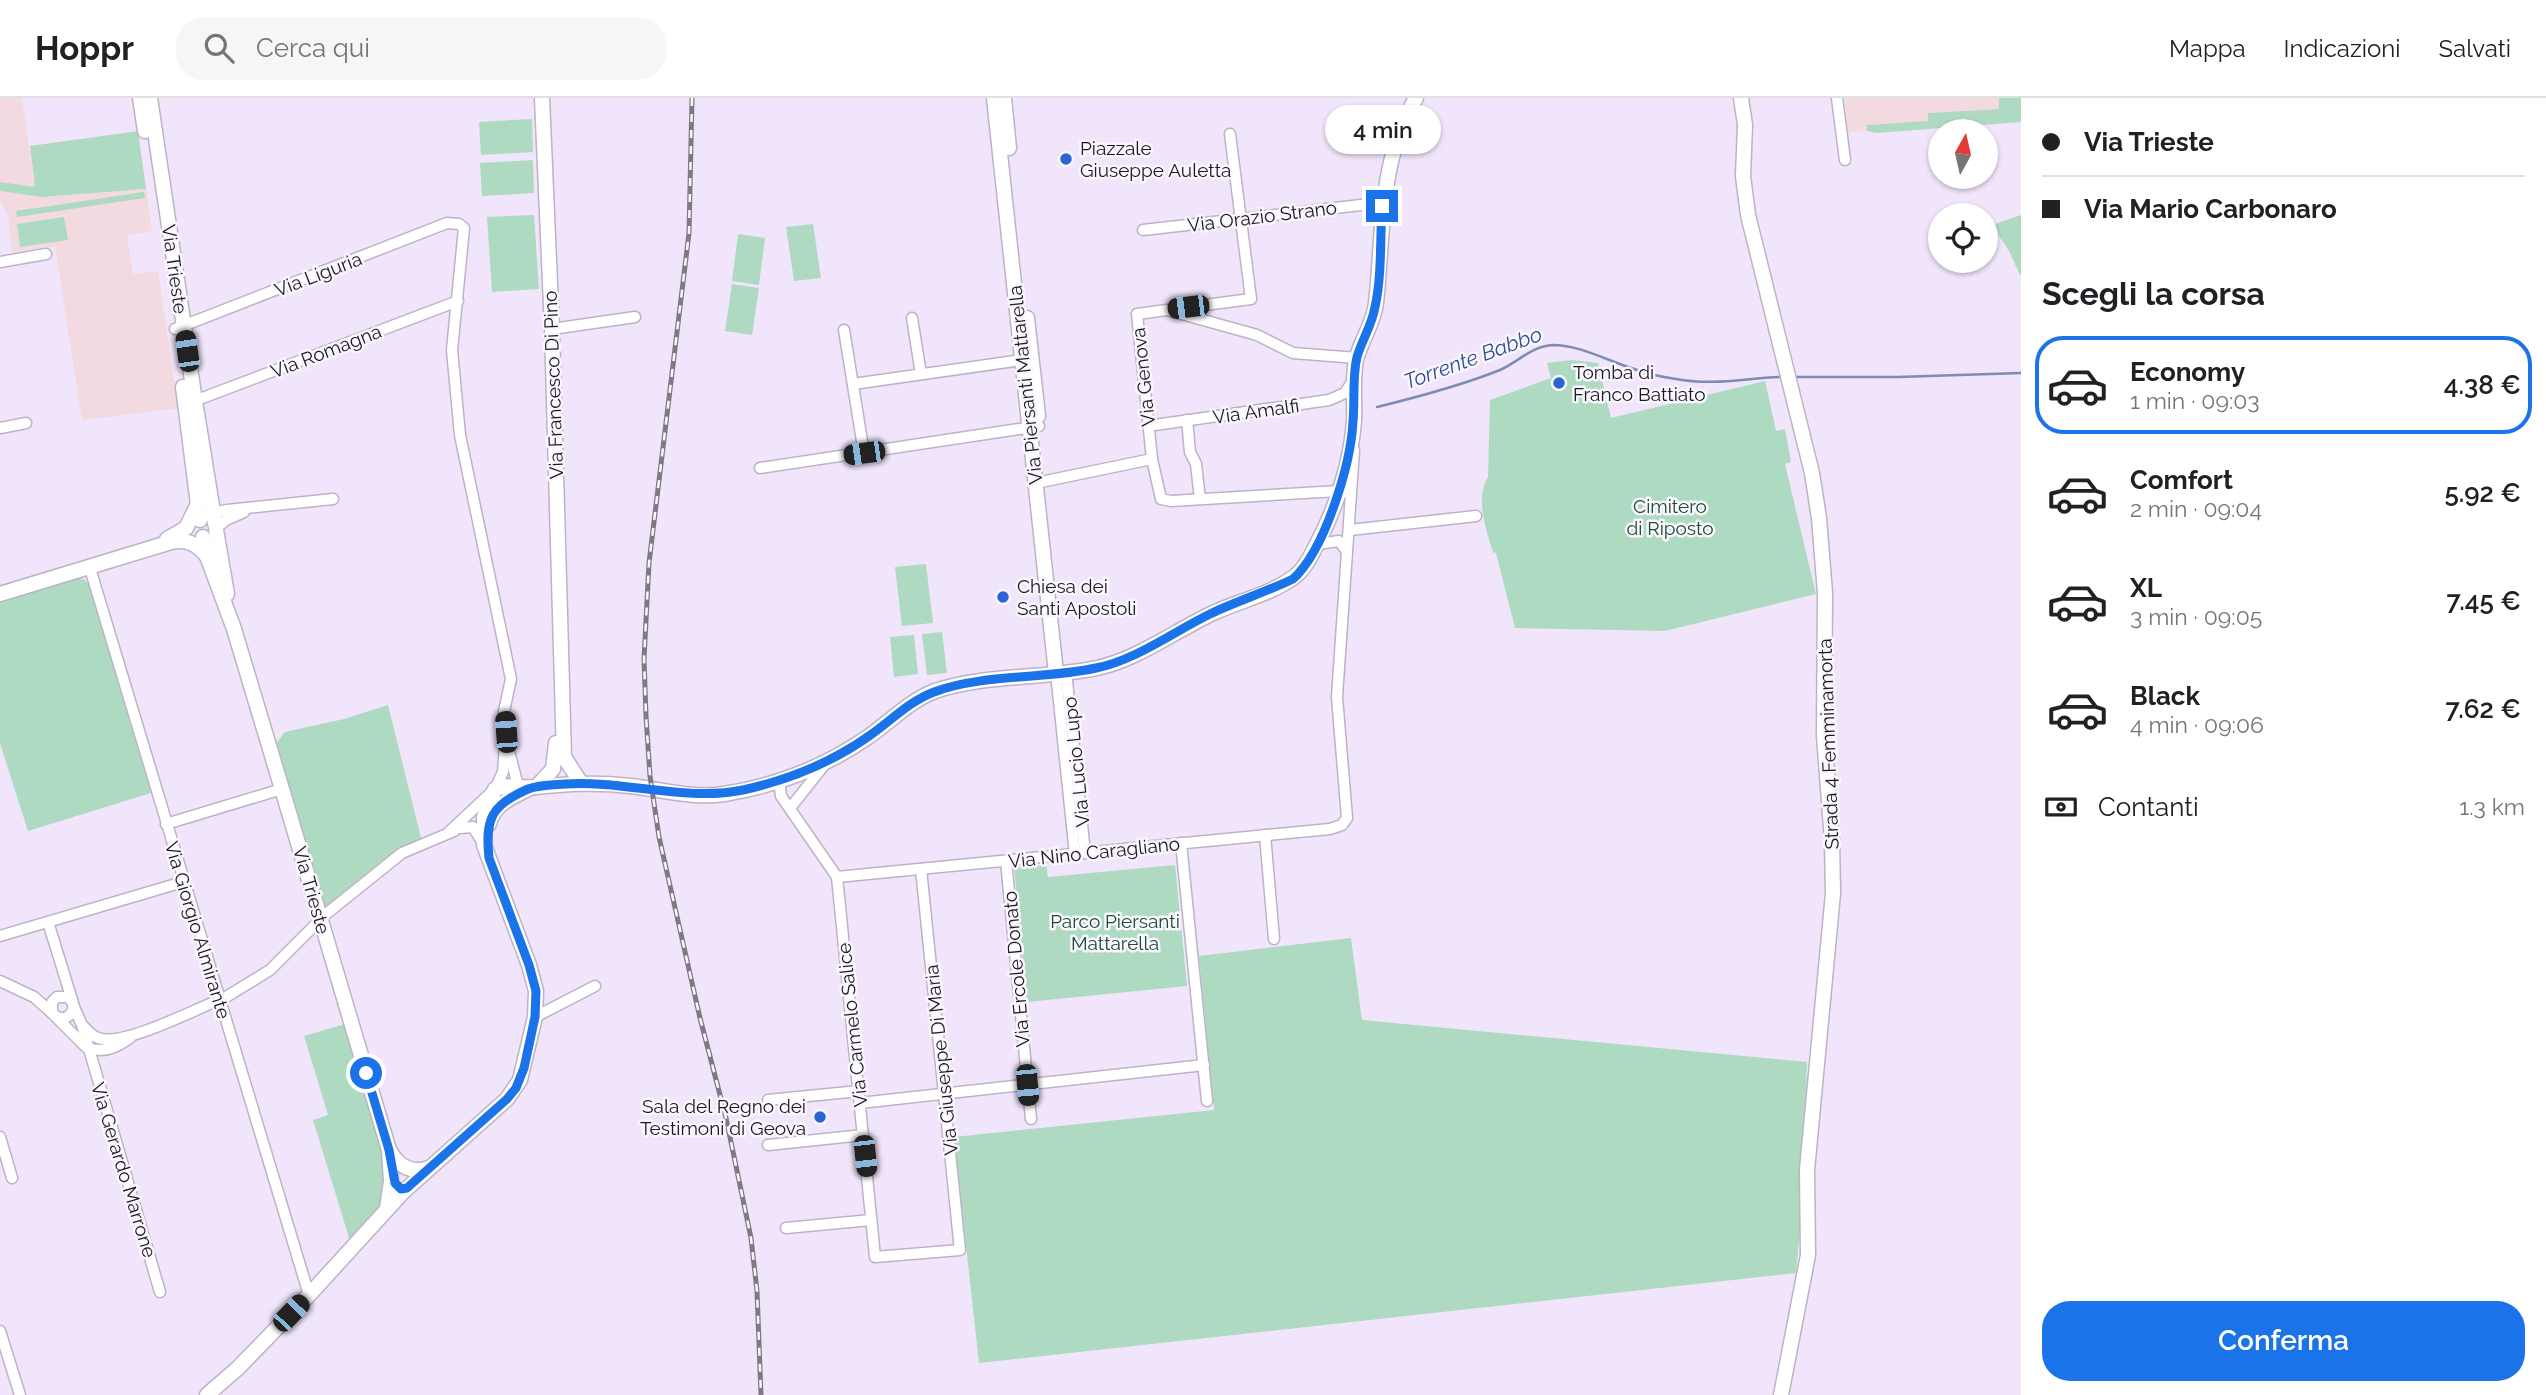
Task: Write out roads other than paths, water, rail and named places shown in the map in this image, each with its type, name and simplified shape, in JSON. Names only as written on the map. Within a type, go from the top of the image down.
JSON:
[{"type":"street","name":"Via Trieste","points":[[140,98],[179,328]]},
{"type":"street","name":"Via Trieste","points":[[150,98],[190,403],[203,527]]},
{"type":"street","name":"Via Francesco Di Pino","points":[[542,98],[552,329],[560,763],[566,772],[561,784]]},
{"type":"street","name":"Via Piersanti Mattarella","points":[[994,98],[1022,359],[1035,427]]},
{"type":"street","name":"Via Piersanti Mattarella","points":[[1004,98],[1034,379],[1040,482],[1061,672]]},
{"type":"street","points":[[1346,550],[1350,530],[1345,493],[1357,358],[1376,306],[1382,206],[1391,161],[1416,98]]},
{"type":"street","name":"Strada 4 Femminamorta","points":[[1741,98],[1745,125],[1743,177],[1748,215],[1812,473],[1822,539],[1825,593],[1824,736],[1833,892],[1807,1171],[1808,1255],[1781,1395]]},
{"type":"street","points":[[1837,98],[1845,160]]},
{"type":"street","points":[[1167,310],[1251,299],[1230,134]]},
{"type":"street","name":"Via Orazio Strano","points":[[1143,230],[1361,205],[1382,206]]},
{"type":"street","name":"Via Liguria","points":[[179,328],[452,222],[459,223],[464,228],[458,301]]},
{"type":"street","points":[[0,262],[46,254]]},
{"type":"street","points":[[458,301],[452,350],[460,435],[511,679],[504,711],[512,766],[524,789]]},
{"type":"street","name":"Via Romagna","points":[[190,403],[458,301]]},
{"type":"street","name":"Via Genova","points":[[1200,499],[1161,499],[1152,459],[1137,314],[1167,310],[1256,335],[1293,353],[1357,358]]},
{"type":"street","points":[[552,329],[635,317]]},
{"type":"street","points":[[912,318],[921,374]]},
{"type":"street","points":[[844,330],[864,453]]},
{"type":"street","points":[[853,384],[1022,359],[1029,364],[1034,379]]},
{"type":"street","name":"Via Amalfi","points":[[1148,426],[1329,400],[1345,393],[1354,379]]},
{"type":"street","name":"Via Trieste","points":[[190,403],[198,503],[203,527]]},
{"type":"street","points":[[1186,420],[1190,452],[1196,464],[1200,499],[1345,493]]},
{"type":"street","points":[[0,428],[26,423]]},
{"type":"street","points":[[760,468],[1035,427]]},
{"type":"street","points":[[1040,482],[1152,459]]},
{"type":"street","points":[[449,832],[495,789],[505,785],[524,789],[581,783],[702,795],[721,794],[782,779],[825,764],[868,737],[907,706],[936,691],[1093,669],[1117,663],[1212,614],[1281,584],[1301,571],[1345,493]]},
{"type":"street","points":[[0,594],[156,544],[256,508],[333,499]]},
{"type":"street","points":[[1350,530],[1476,516]]},
{"type":"street","points":[[203,527],[197,545],[206,556]]},
{"type":"street","points":[[203,527],[206,556],[234,629]]},
{"type":"street","points":[[203,527],[234,629]]},
{"type":"street","points":[[1317,544],[1339,541],[1346,550]]},
{"type":"street","name":"Via Nino Caragliano","points":[[837,877],[1337,828],[1347,818],[1337,697],[1346,550]]},
{"type":"street","name":"Via Giorgio Almirante","points":[[89,565],[309,1295]]},
{"type":"street","name":"Via Trieste","points":[[234,629],[396,1167],[390,1200],[384,1213]]},
{"type":"street","name":"Via Lucio Lupo","points":[[1061,672],[1080,853]]},
{"type":"street","points":[[487,852],[488,816],[503,772],[506,732]]},
{"type":"street","points":[[326,914],[402,853],[488,816],[504,802],[547,777],[560,763],[581,783]]},
{"type":"street","points":[[790,803],[825,764]]},
{"type":"street","points":[[782,779],[779,790],[790,803]]},
{"type":"street","points":[[782,779],[790,780],[796,787],[790,803]]},
{"type":"street","points":[[166,824],[282,789]]},
{"type":"street","points":[[746,789],[771,794],[790,803]]},
{"type":"street","name":"Via Carmelo Salice","points":[[790,803],[837,877],[875,1257]]},
{"type":"street","points":[[207,1395],[238,1368],[309,1295],[407,1188],[516,1088],[524,1068],[535,1017],[534,980],[487,852],[473,827],[460,828]]},
{"type":"street","points":[[1265,835],[1274,939]]},
{"type":"street","points":[[1181,844],[1207,1101]]},
{"type":"street","name":"Via Ercole Donato","points":[[1006,860],[1031,1119]]},
{"type":"street","name":"Via Giuseppe Di Maria","points":[[875,1257],[960,1250],[921,869]]},
{"type":"street","points":[[1,931],[48,922],[183,881]]},
{"type":"street","name":"Via Gerardo Marrone","points":[[48,922],[73,1005],[82,1025],[160,1292]]},
{"type":"street","points":[[226,997],[247,987],[270,970],[314,926]]},
{"type":"street","points":[[0,981],[34,997],[87,1048],[99,1051],[115,1048]]},
{"type":"street","points":[[535,1017],[595,986]]},
{"type":"street","points":[[57,997],[68,997],[73,1005],[72,1014],[66,1018],[54,1015],[52,1002],[57,997]]},
{"type":"street","points":[[82,1025],[92,1035],[106,1040],[138,1033],[212,1003]]},
{"type":"street","points":[[96,1079],[103,1060],[115,1048],[138,1033]]},
{"type":"street","points":[[768,1100],[945,1094],[1205,1065]]},
{"type":"street","points":[[768,1145],[863,1135]]},
{"type":"street","points":[[0,1137],[12,1178]]},
{"type":"street","points":[[407,1188],[398,1187],[396,1167],[414,1170],[429,1168]]},
{"type":"street","points":[[786,1228],[871,1220]]},
{"type":"street","points":[[0,1331],[20,1395]]},
{"type":"waterway","name":"Torrente Babbo","points":[[1377,407],[1485,376],[1507,367],[1538,348],[1553,345],[1584,350],[1650,374],[1690,381],[1717,382],[1783,377]]},
{"type":"waterway","name":"Torrente Babbo","points":[[1793,377],[2021,373]]},
{"type":"railway","points":[[692,98],[689,233],[649,563],[644,659],[646,716],[650,776],[659,837],[726,1118],[751,1238],[757,1291],[761,1395]]},
{"type":"place","name":"Piazzale Giuseppe Auletta","points":[[1066,159]]},
{"type":"place","name":"Tomba di Franco Battiato","points":[[1559,383]]},
{"type":"place","name":"Chiesa dei Santi Apostoli","points":[[1003,597]]},
{"type":"place","name":"Sala del Regno dei Testimoni di Geova","points":[[820,1117]]},
{"type":"park label","name":"Cimitero di Riposto","points":[[1670,517]]},
{"type":"park label","name":"Parco Piersanti Mattarella","points":[[1115,932]]}]
